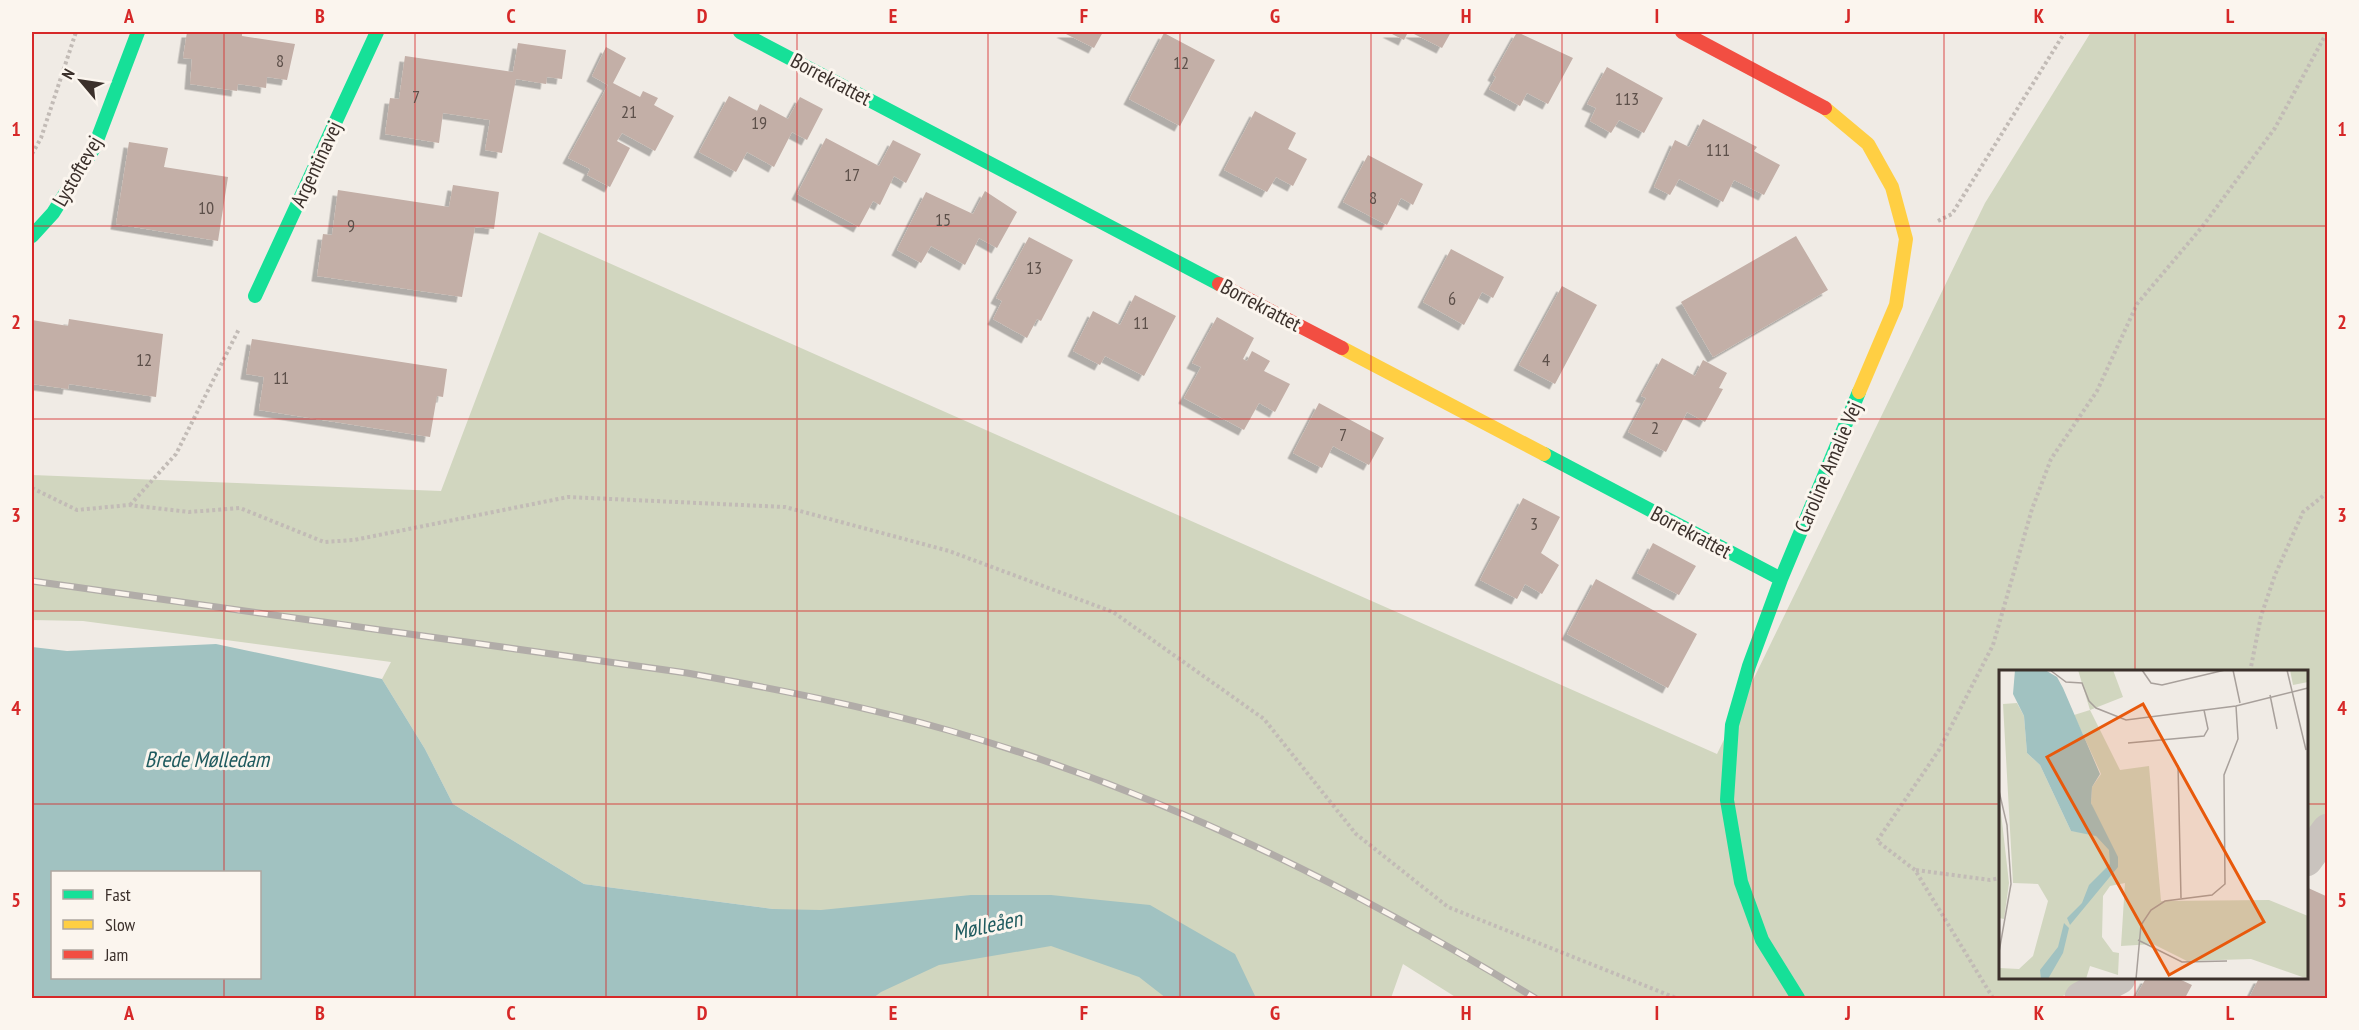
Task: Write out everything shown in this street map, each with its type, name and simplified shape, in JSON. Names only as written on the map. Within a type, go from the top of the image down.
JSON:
[{"type":"street","name":"Lystoftevej","points":[[32,236],[53,213],[94,148],[138,32]]},
{"type":"street","name":"Argentinavej","points":[[255,297],[377,32]]},
{"type":"street","name":"Borrekrattet","points":[[740,32],[1781,579]]},
{"type":"street","name":"Caroline Amalie Vej","points":[[1682,32],[1820,104],[1868,144],[1892,187],[1906,239],[1896,305],[1781,579],[1749,666],[1732,726],[1727,801],[1741,882],[1762,940],[1798,999]]},
{"type":"street","points":[[2308,859],[2328,830]]},
{"type":"street","points":[[2081,999],[2117,979]]},
{"type":"path","points":[[32,154],[41,138],[76,32]]},
{"type":"path","points":[[1906,239],[1952,214],[2065,32]]},
{"type":"path","points":[[1993,999],[1915,870],[1877,841],[1939,750],[1993,645],[2032,509],[2051,459],[2097,391],[2137,304],[2202,226],[2275,128],[2327,32]]},
{"type":"path","points":[[129,505],[176,454],[255,297]]},
{"type":"path","points":[[32,488],[76,510],[129,505],[189,512],[240,508],[324,542],[354,540],[568,497],[785,507],[950,551],[1113,612],[1264,719],[1356,834],[1448,907],[1676,999]]},
{"type":"path","points":[[2250,670],[2261,616],[2275,575],[2302,512],[2328,492]]},
{"type":"path","points":[[1915,870],[1989,880],[1999,878]]},
{"type":"green space","points":[[2091,32],[2327,32],[2327,815],[2308,829],[2308,670],[1999,670],[1999,979],[2088,979],[2060,998],[1457,998],[1403,964],[1391,998],[844,998],[773,909],[584,884],[453,804],[425,749],[382,679],[391,662],[83,621],[32,620],[32,475],[441,491],[539,232],[1717,754],[1985,203]]},
{"type":"water","name":"Brede Mølledam","points":[[216,644],[382,679],[425,749],[453,804],[584,884],[773,909],[821,910],[971,895],[1051,895],[1150,905],[1235,954],[1256,998],[1166,998],[1139,977],[1051,946],[939,965],[873,998],[32,998],[32,647],[67,651]]},
{"type":"building","points":[[187,32],[242,32],[242,36],[295,44],[287,80],[267,77],[266,88],[238,84],[237,91],[190,84],[192,59],[183,58]]},
{"type":"building","points":[[1062,32],[1103,32],[1094,48]]},
{"type":"building","points":[[1388,32],[1408,32],[1404,40]]},
{"type":"building","points":[[1410,32],[1451,32],[1442,48]]},
{"type":"building","points":[[1517,32],[1573,58],[1548,104],[1527,93],[1520,106],[1489,89],[1496,77],[1493,75]]},
{"type":"building","points":[[1164,33],[1215,60],[1180,126],[1129,99]]},
{"type":"building","points":[[518,43],[566,50],[562,79],[547,77],[546,84],[516,79],[502,153],[485,150],[490,120],[443,113],[439,143],[385,134],[390,98],[399,99],[405,56],[513,72]]},
{"type":"building","points":[[606,47],[626,58],[613,83],[640,97],[643,91],[658,98],[654,105],[674,116],[655,151],[622,133],[617,141],[630,148],[610,187],[587,175],[590,169],[568,158],[608,85],[592,76]]},
{"type":"building","points":[[1607,67],[1663,98],[1644,133],[1619,120],[1611,133],[1590,121],[1596,108],[1587,104]]},
{"type":"building","points":[[729,96],[757,111],[760,104],[788,119],[800,97],[823,109],[807,140],[792,132],[774,167],[747,152],[736,172],[699,152]]},
{"type":"building","points":[[1255,111],[1296,133],[1288,149],[1307,159],[1293,186],[1276,177],[1267,192],[1224,170]]},
{"type":"building","points":[[1703,119],[1757,147],[1754,151],[1780,165],[1764,195],[1734,180],[1723,202],[1679,179],[1670,195],[1654,187],[1675,140],[1689,147]]},
{"type":"building","points":[[826,138],[879,166],[893,140],[921,154],[906,183],[894,176],[880,205],[873,201],[859,227],[797,194]]},
{"type":"building","points":[[129,142],[168,148],[164,167],[228,177],[218,241],[116,224]]},
{"type":"building","points":[[1368,155],[1423,184],[1413,205],[1401,198],[1387,225],[1343,202]]},
{"type":"building","points":[[453,185],[499,192],[494,229],[475,227],[462,297],[317,276],[323,234],[332,235],[338,190],[449,207]]},
{"type":"building","points":[[985,191],[1017,212],[997,248],[979,238],[965,265],[931,246],[921,263],[897,250],[926,192],[973,214]]},
{"type":"building","points":[[1796,236],[1828,290],[1713,357],[1681,302]]},
{"type":"building","points":[[1029,237],[1073,260],[1041,321],[1037,319],[1027,338],[993,319],[1002,301],[996,298]]},
{"type":"building","points":[[1451,249],[1504,277],[1493,298],[1482,292],[1464,325],[1423,302]]},
{"type":"building","points":[[1562,286],[1597,305],[1555,384],[1519,365]]},
{"type":"building","points":[[1135,295],[1176,316],[1144,376],[1105,356],[1100,365],[1073,351],[1093,311],[1120,325]]},
{"type":"building","points":[[1217,317],[1254,338],[1243,359],[1247,361],[1252,351],[1270,361],[1264,371],[1290,384],[1275,412],[1259,403],[1244,430],[1184,398],[1201,367],[1192,363]]},
{"type":"building","points":[[69,319],[163,334],[156,397],[69,384],[68,389],[32,384],[32,320],[68,326]]},
{"type":"building","points":[[252,339],[447,369],[443,397],[437,396],[430,437],[259,410],[264,377],[246,374]]},
{"type":"building","points":[[1662,358],[1695,376],[1703,360],[1727,373],[1719,388],[1723,389],[1705,422],[1687,412],[1666,452],[1628,432],[1646,398],[1641,396]]},
{"type":"building","points":[[1319,403],[1384,438],[1369,465],[1333,446],[1322,468],[1293,453]]},
{"type":"building","points":[[1523,498],[1560,517],[1541,553],[1559,565],[1542,594],[1525,584],[1517,599],[1480,580]]},
{"type":"building","points":[[1653,543],[1696,566],[1679,595],[1637,573]]},
{"type":"building","points":[[1596,579],[1697,634],[1668,688],[1567,634]]},
{"type":"building","points":[[2308,888],[2328,897],[2328,998],[2249,998],[2258,979],[2308,979]]},
{"type":"building","points":[[2145,979],[2179,979],[2192,985],[2185,998],[2136,996]]},
{"type":"railway","points":[[32,581],[687,673],[820,699],[951,731],[1104,782],[1252,845],[1395,917],[1535,998]]},
{"type":"traffic: fast","points":[[32,236],[53,213],[94,148],[138,32]]},
{"type":"traffic: fast","points":[[255,296],[377,32]]},
{"type":"traffic: fast","points":[[740,32],[1219,284]]},
{"type":"traffic: fast","points":[[1798,998],[1762,940],[1741,882],[1727,800],[1732,725],[1749,666],[1781,579],[1859,392]]},
{"type":"traffic: fast","points":[[1544,454],[1781,579]]},
{"type":"traffic: slow","points":[[1825,108],[1868,144],[1892,187],[1906,239],[1896,305],[1859,392]]},
{"type":"traffic: slow","points":[[1342,348],[1544,454]]},
{"type":"traffic: jam","points":[[1682,32],[1825,108]]},
{"type":"traffic: jam","points":[[1219,284],[1342,348]]},
{"type":"water label","name":"Mølleåen","points":[[987,925]]}]
